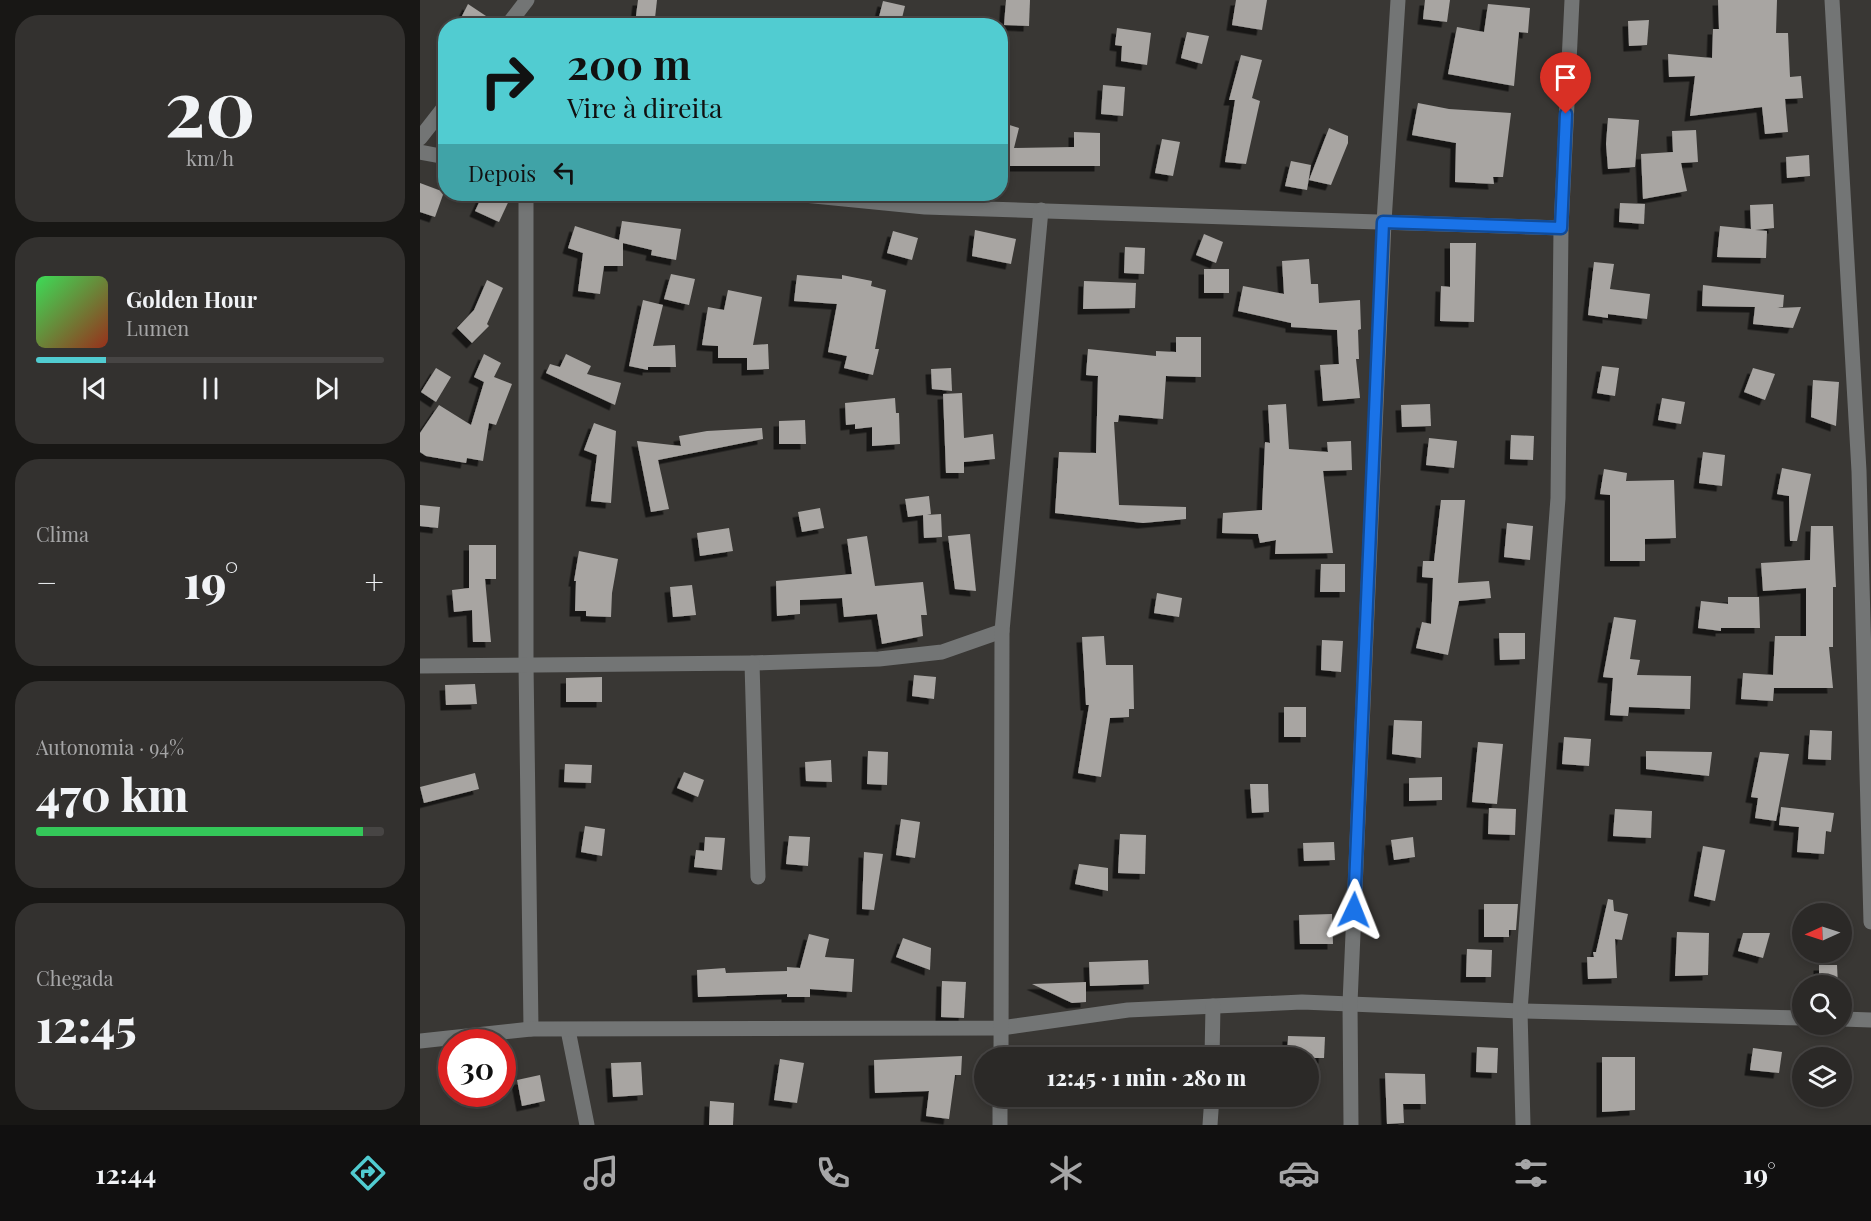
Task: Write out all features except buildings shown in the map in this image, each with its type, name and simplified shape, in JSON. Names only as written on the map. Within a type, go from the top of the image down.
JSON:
[{"type":"street","points":[[513,18],[527,0]]},
{"type":"street","points":[[1351,1125],[1350,1003],[1383,222],[1398,0]]},
{"type":"street","points":[[1522,1125],[1520,1011],[1558,498],[1561,228],[1572,0]]},
{"type":"street","points":[[1832,0],[1865,470],[1871,922]]},
{"type":"street","points":[[420,138],[438,115]]},
{"type":"street","points":[[420,152],[438,155]]},
{"type":"street","points":[[526,201],[526,664],[531,1029]]},
{"type":"street","points":[[865,201],[925,207],[1561,228]]},
{"type":"street","points":[[1001,1047],[1002,631],[1041,210]]},
{"type":"street","points":[[420,666],[752,663],[879,659],[942,652],[1002,631]]},
{"type":"street","points":[[752,663],[758,877]]},
{"type":"street","points":[[420,1041],[531,1029],[1001,1028],[1128,1010],[1302,1002],[1520,1011],[1792,1018]]},
{"type":"street","points":[[1212,1047],[1213,1006]]},
{"type":"street","points":[[1852,1019],[1871,1020]]},
{"type":"street","points":[[568,1030],[587,1125]]},
{"type":"street","points":[[1000,1107],[1000,1125]]},
{"type":"street","points":[[1210,1125],[1211,1107]]},
{"type":"route","points":[[1354,910],[1383,222],[1561,228],[1566,114]]}]
